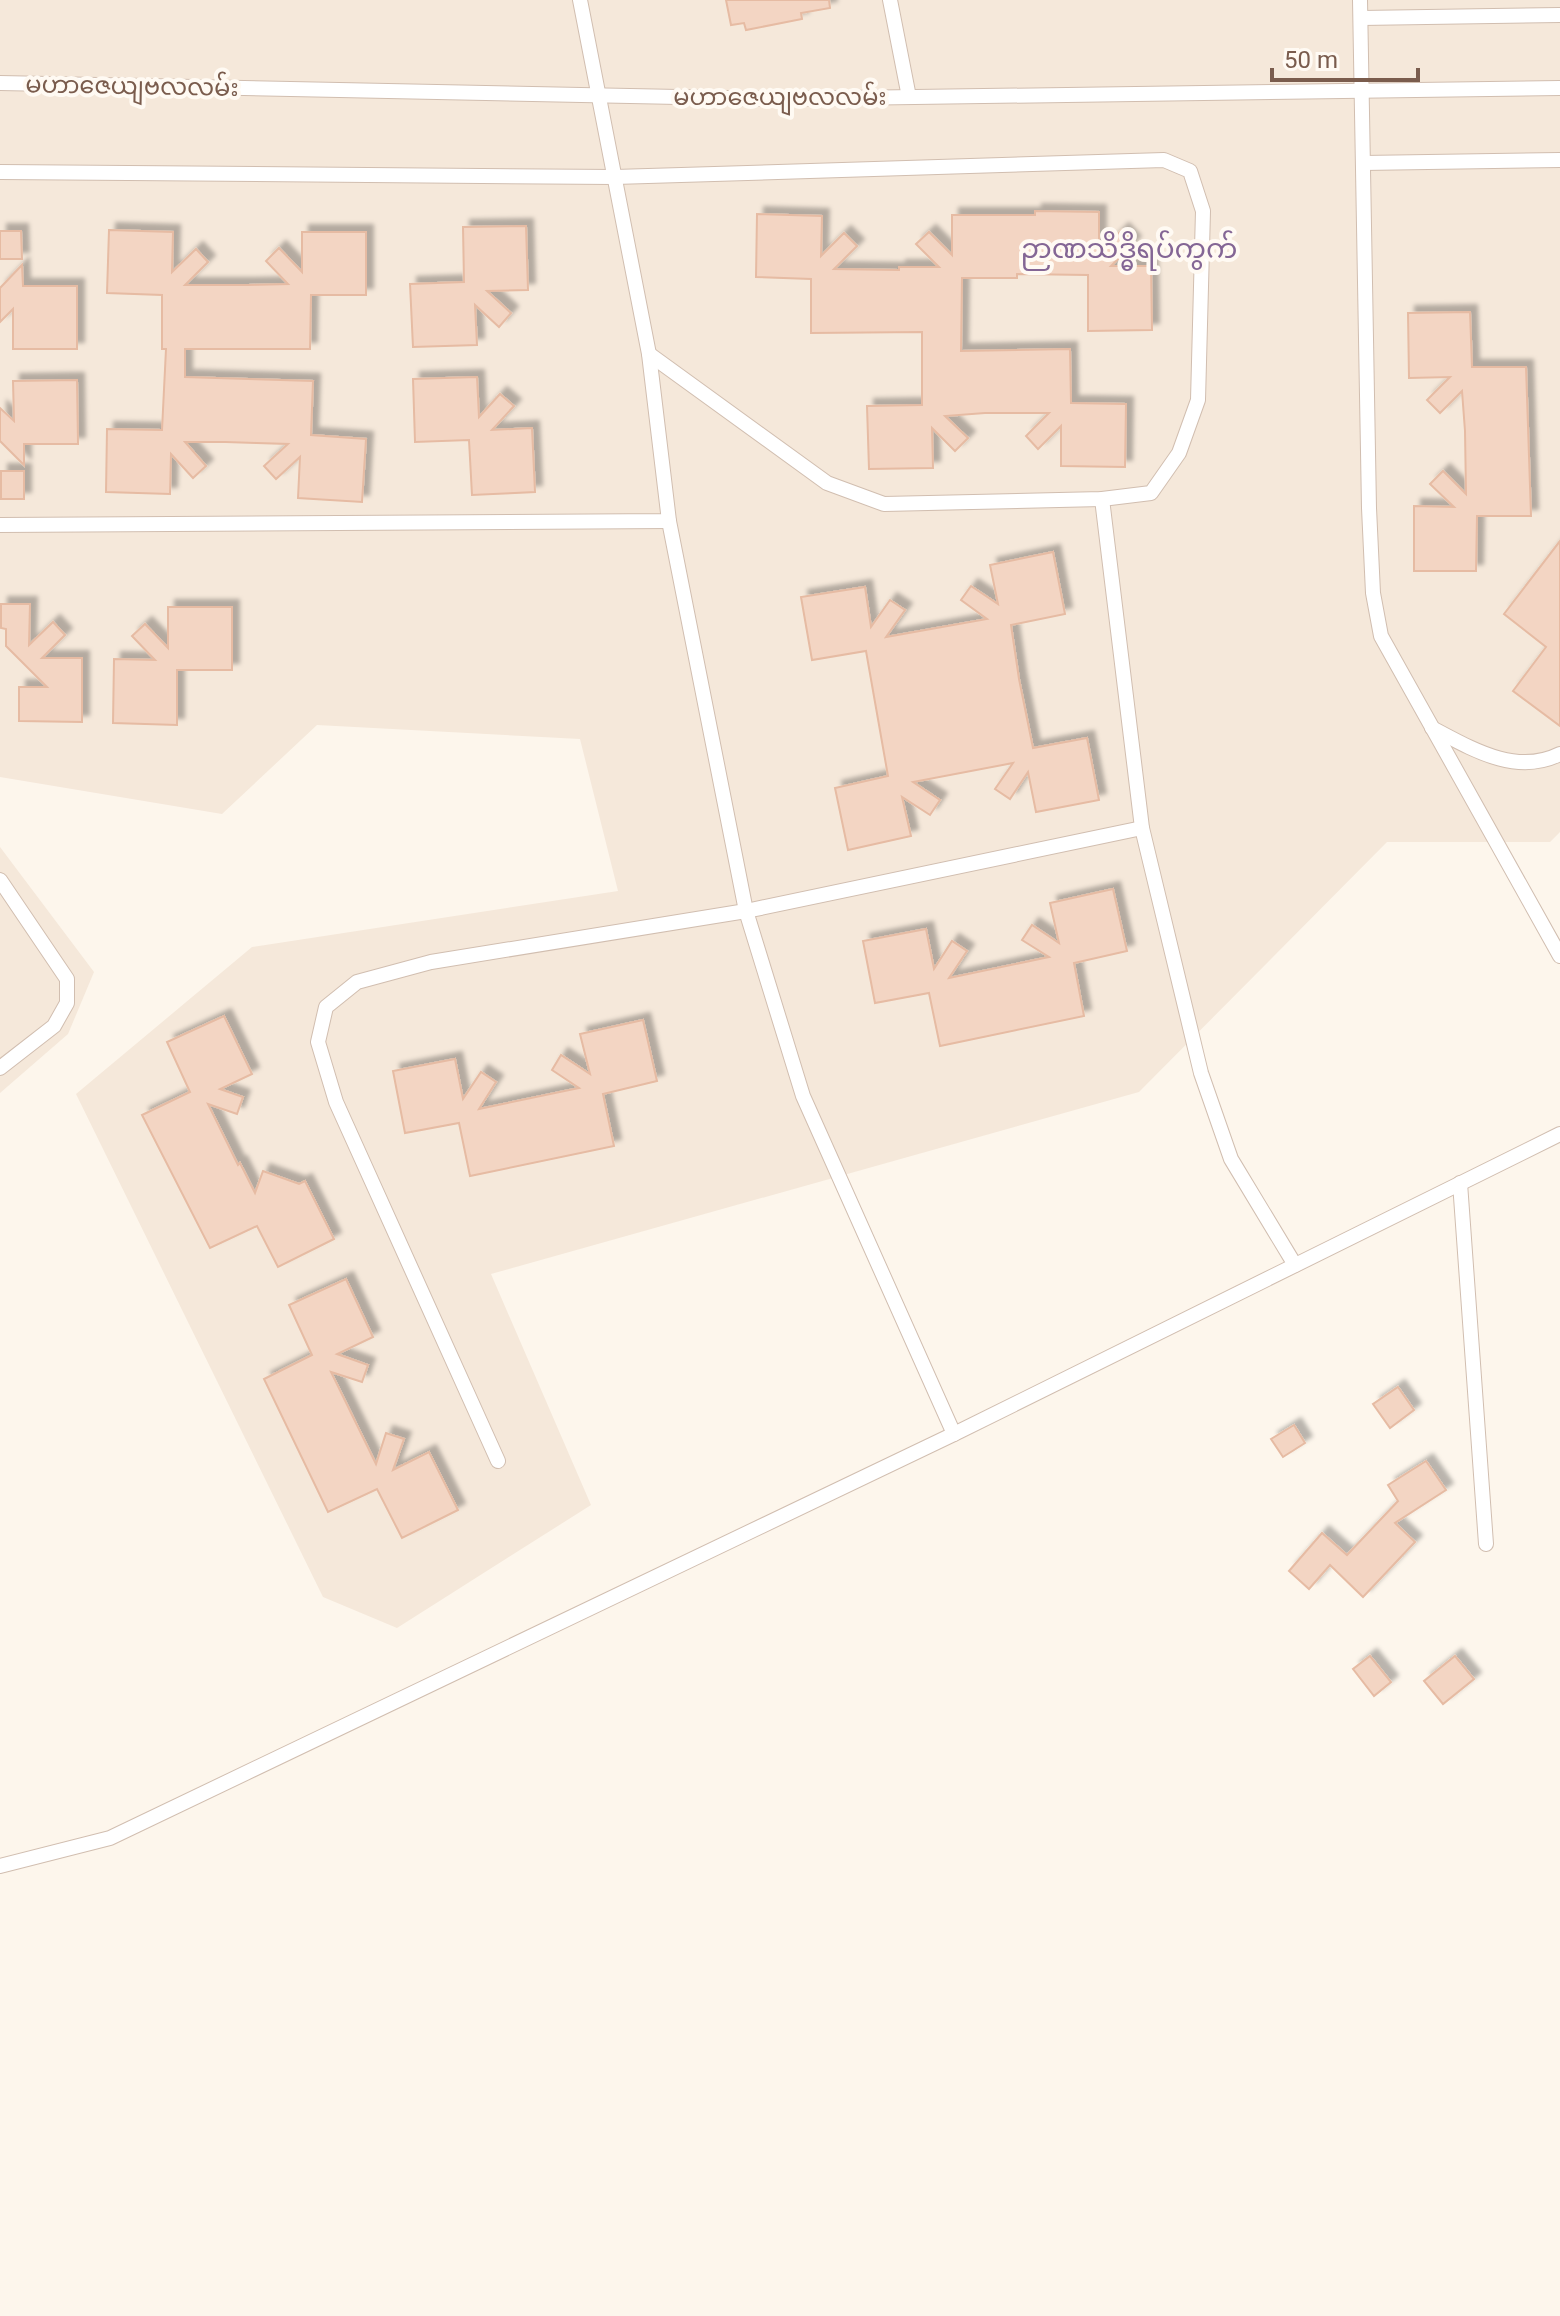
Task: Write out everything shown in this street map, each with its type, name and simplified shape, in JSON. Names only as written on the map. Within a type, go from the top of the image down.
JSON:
[{"type":"street","points":[[580,0],[649,354],[669,521],[746,911],[803,1096],[954,1434]]},
{"type":"street","points":[[890,0],[909,97]]},
{"type":"street","points":[[1360,0],[1373,593],[1381,636],[1560,956]]},
{"type":"street","points":[[1361,18],[1560,15]]},
{"type":"street","name":"မဟာဇေယျဗလလမ်း","points":[[0,83],[599,95],[909,97],[1560,88]]},
{"type":"street","points":[[0,172],[615,177],[1164,160],[1190,171],[1203,211],[1198,400],[1179,453],[1151,493],[1102,499],[884,504],[827,483],[649,354]]},
{"type":"street","points":[[1363,163],[1560,160]]},
{"type":"street","points":[[1102,499],[1142,828],[1201,1073],[1231,1159],[1295,1265]]},
{"type":"street","points":[[0,525],[669,521]]},
{"type":"street","points":[[1432,728],[1491,759],[1544,762],[1560,754]]},
{"type":"street","points":[[498,1461],[336,1102],[318,1042],[326,1007],[357,982],[431,962],[746,911],[1142,828]]},
{"type":"street","points":[[0,880],[67,979],[67,1003],[54,1026],[0,1068]]},
{"type":"street","points":[[0,1866],[110,1838],[954,1434],[1560,1134]]},
{"type":"street","points":[[1460,1183],[1486,1544]]},
{"type":"shaded area","points":[[0,0],[1560,0],[1560,832],[1550,842],[1387,842],[1139,1092],[491,1274],[591,1505],[397,1628],[323,1597],[76,1094],[252,947],[618,891],[580,739],[317,725],[222,814],[0,777]]},
{"type":"shaded area","points":[[0,847],[94,972],[68,1034],[0,1093]]},
{"type":"building","points":[[726,0],[829,0],[830,8],[801,13],[802,19],[746,30],[744,23],[731,25]]},
{"type":"building","points":[[1035,211],[1099,212],[1099,253],[1122,230],[1134,243],[1111,266],[1151,266],[1152,330],[1088,331],[1088,275],[1017,274],[1017,278],[962,278],[961,351],[1070,349],[1071,403],[1126,404],[1125,467],[1061,466],[1061,426],[1038,449],[1026,436],[1049,413],[985,413],[945,416],[968,438],[955,451],[932,428],[933,468],[869,469],[867,406],[922,405],[922,332],[811,333],[811,279],[756,277],[757,214],[822,216],[821,256],[844,233],[857,246],[834,269],[899,270],[899,267],[939,267],[916,244],[929,232],[952,255],[952,215],[1035,215]]},
{"type":"building","points":[[526,226],[528,290],[487,291],[511,313],[499,327],[475,305],[477,345],[413,347],[410,284],[464,282],[463,227]]},
{"type":"building","points":[[109,230],[173,232],[172,272],[196,249],[208,262],[185,285],[288,284],[266,261],[279,248],[302,272],[302,232],[366,232],[366,295],[311,295],[310,349],[185,349],[185,377],[313,381],[311,435],[366,439],[362,502],[298,498],[300,457],[276,479],[264,466],[288,444],[185,442],[206,466],[193,478],[171,454],[170,494],[106,492],[107,429],[162,430],[166,349],[162,349],[162,295],[107,293]]},
{"type":"building","points":[[0,231],[21,231],[22,259],[0,259]]},
{"type":"building","points":[[22,265],[23,286],[77,286],[77,349],[13,349],[13,309],[0,322],[0,288]]},
{"type":"building","points":[[1470,312],[1472,367],[1526,367],[1531,516],[1477,516],[1476,571],[1414,571],[1414,506],[1454,507],[1430,484],[1443,471],[1466,494],[1465,431],[1462,391],[1440,413],[1427,400],[1450,377],[1409,378],[1408,313]]},
{"type":"building","points":[[477,377],[479,417],[500,394],[514,406],[492,430],[532,428],[535,492],[472,495],[469,440],[415,442],[413,379]]},
{"type":"building","points":[[77,380],[78,444],[24,444],[24,465],[0,441],[0,408],[14,421],[13,381]]},
{"type":"building","points":[[1,471],[24,471],[24,499],[1,499]]},
{"type":"building","points":[[1560,541],[1560,726],[1513,691],[1546,647],[1504,614]]},
{"type":"building","points":[[1053,552],[1065,614],[1011,625],[1019,679],[1033,748],[1087,738],[1099,800],[1036,812],[1028,772],[1010,799],[995,789],[1013,763],[913,782],[940,800],[930,815],[902,797],[911,836],[848,850],[835,788],[888,776],[866,651],[812,660],[801,597],[865,587],[871,627],[890,600],[905,610],[886,637],[987,619],[961,600],[971,586],[998,604],[990,565]]},
{"type":"building","points":[[1,604],[30,604],[29,645],[53,622],[65,635],[42,658],[82,658],[82,722],[19,721],[19,687],[47,687],[6,646],[6,629],[1,628]]},
{"type":"building","points":[[168,607],[232,607],[232,670],[177,670],[177,725],[113,723],[114,659],[155,660],[132,636],[145,624],[168,648]]},
{"type":"building","points":[[1113,889],[1127,951],[1074,963],[1084,1016],[940,1046],[929,993],[875,1003],[863,941],[926,929],[934,969],[952,941],[967,951],[949,978],[1049,957],[1022,940],[1032,925],[1059,943],[1050,903]]},
{"type":"building","points":[[224,1016],[252,1074],[220,1089],[243,1097],[237,1114],[208,1104],[238,1165],[240,1163],[255,1193],[263,1171],[299,1184],[305,1181],[334,1239],[278,1267],[257,1226],[210,1248],[142,1115],[190,1092],[167,1042]]},
{"type":"building","points":[[643,1020],[657,1081],[603,1094],[614,1146],[470,1176],[459,1123],[405,1133],[393,1071],[455,1059],[463,1099],[481,1072],[496,1082],[479,1109],[579,1088],[552,1070],[561,1055],[590,1074],[580,1034]]},
{"type":"building","points":[[346,1279],[373,1337],[337,1354],[368,1365],[362,1382],[331,1372],[376,1464],[386,1433],[404,1439],[393,1470],[429,1452],[458,1510],[402,1538],[377,1489],[328,1512],[264,1379],[312,1355],[289,1305]]},
{"type":"building","points":[[1398,1387],[1414,1410],[1390,1428],[1373,1404]]},
{"type":"building","points":[[1294,1425],[1305,1443],[1283,1457],[1271,1439]]},
{"type":"building","points":[[1426,1461],[1446,1490],[1395,1523],[1415,1542],[1363,1597],[1330,1565],[1309,1589],[1289,1571],[1322,1533],[1347,1555],[1398,1501],[1388,1485]]},
{"type":"building","points":[[1370,1656],[1391,1682],[1374,1696],[1353,1669]]},
{"type":"building","points":[[1455,1656],[1474,1679],[1443,1704],[1424,1681]]},
{"type":"district","name":"ဉာဏသိဒ္ဓိရပ်ကွက်","points":[[1129,248]]}]
